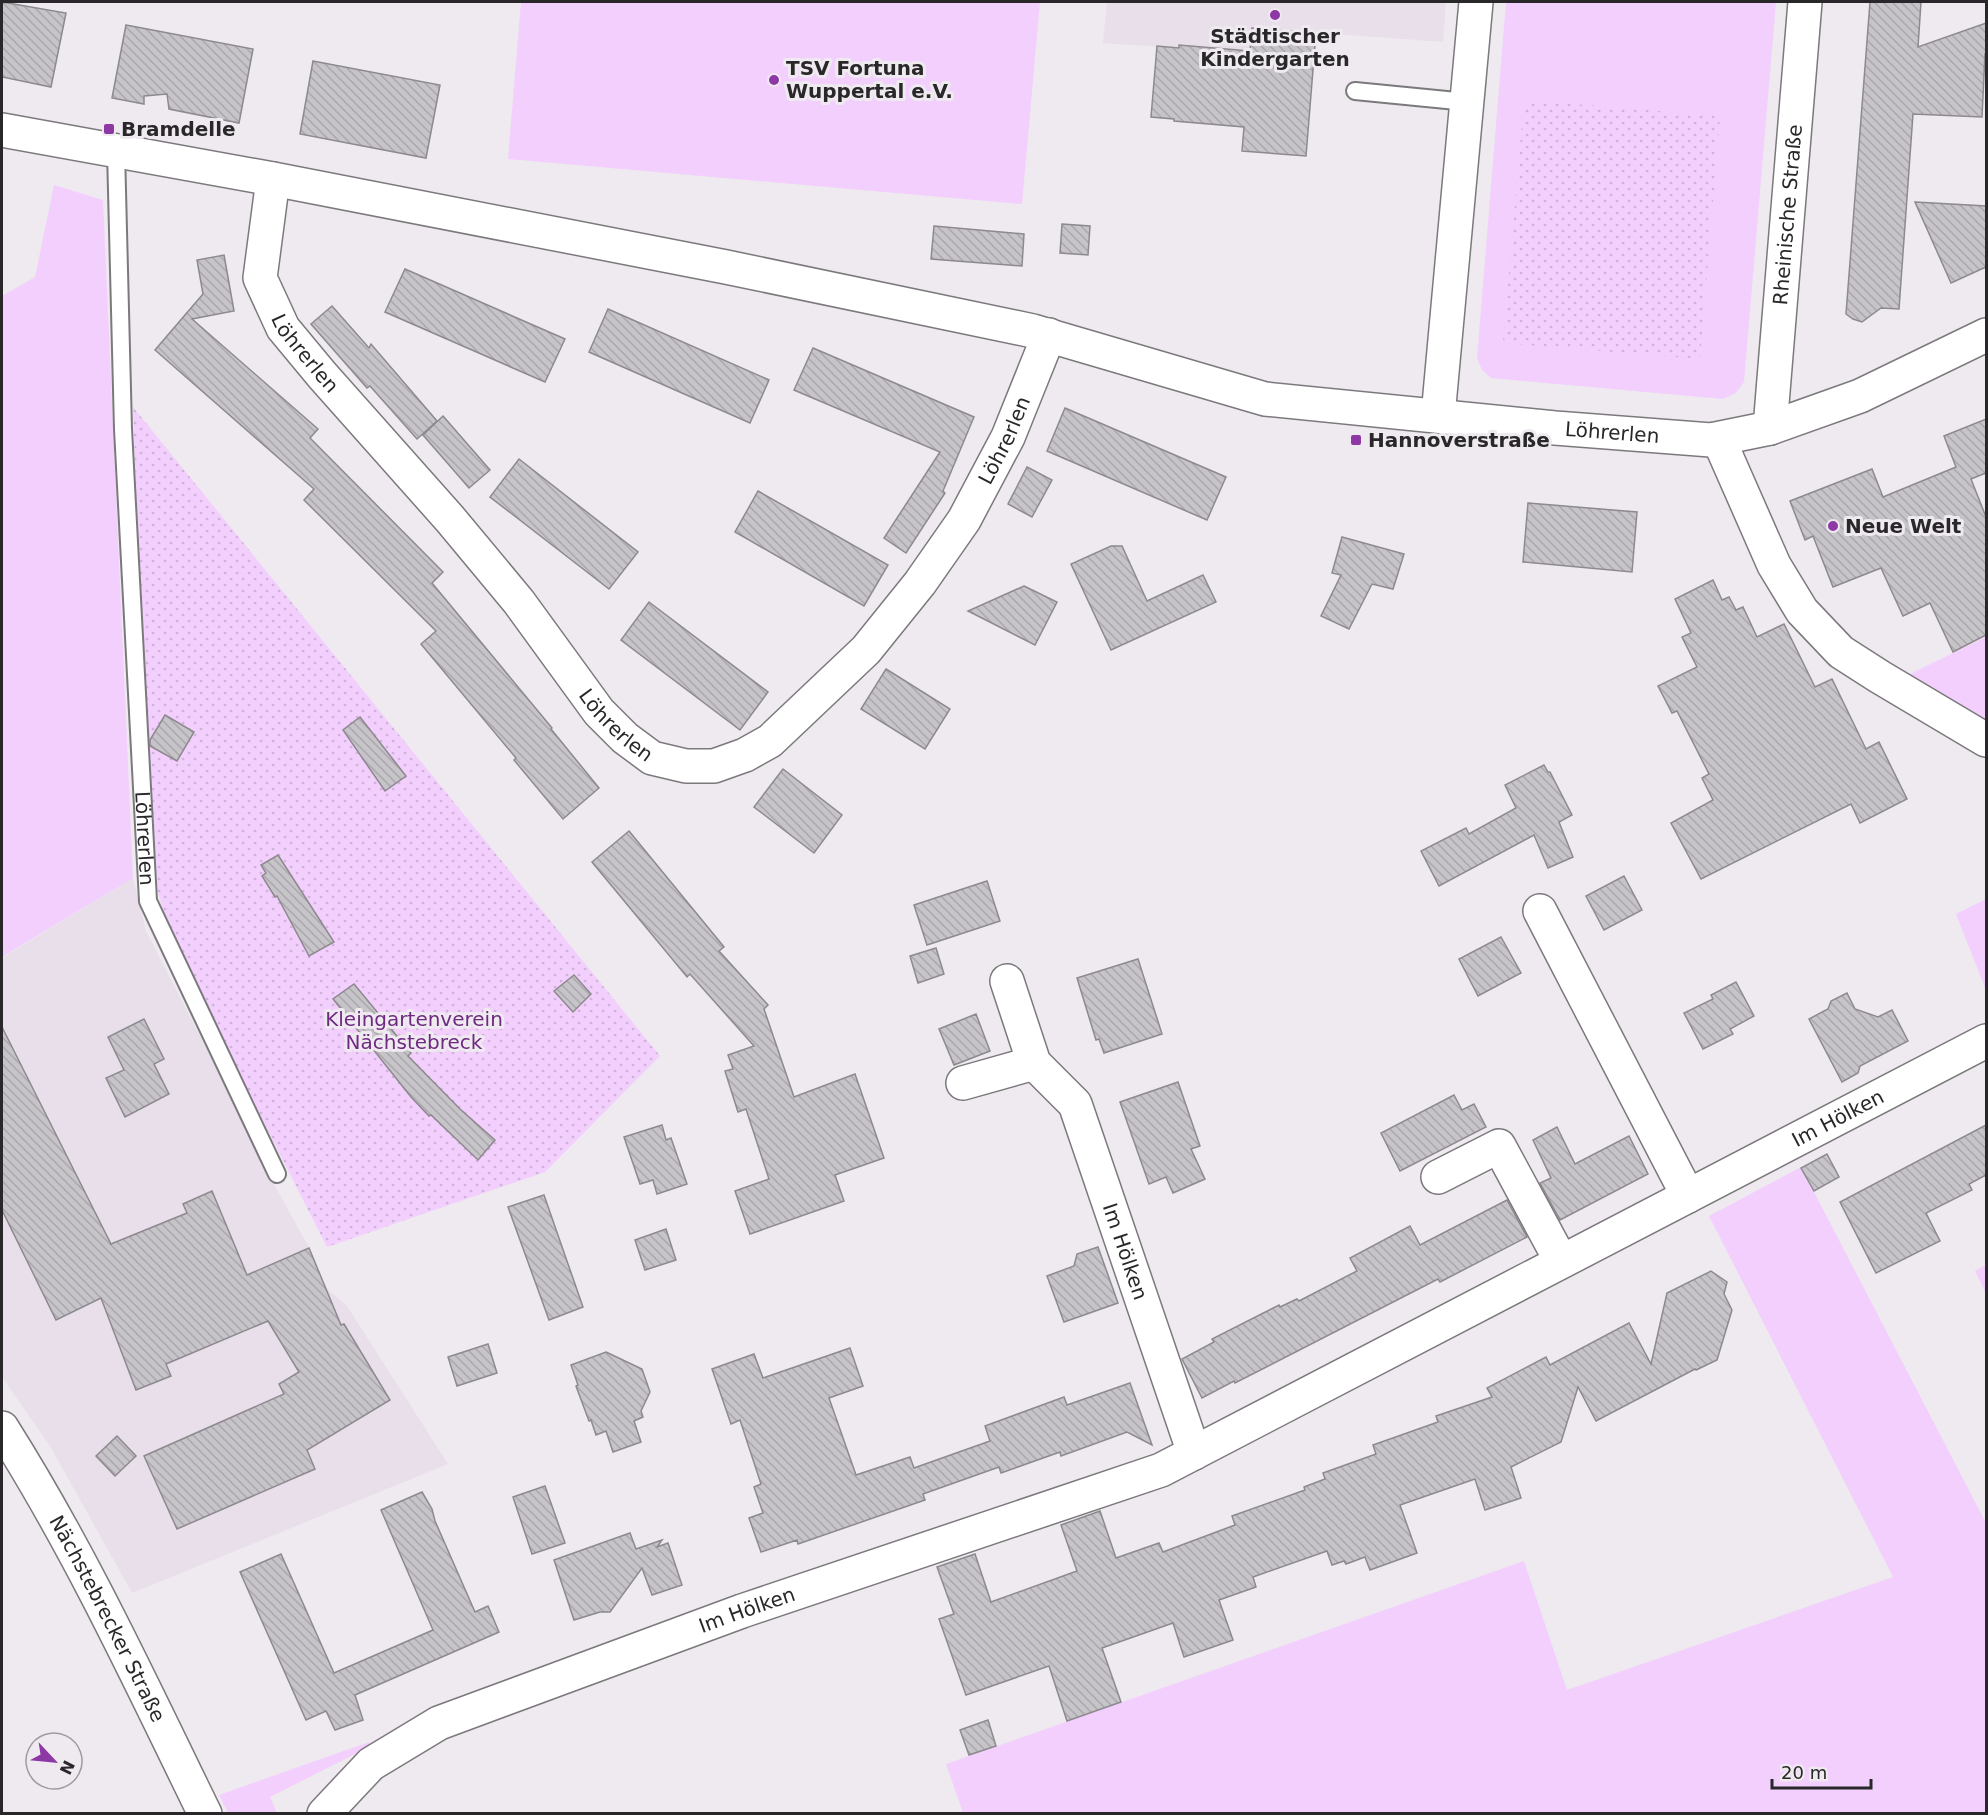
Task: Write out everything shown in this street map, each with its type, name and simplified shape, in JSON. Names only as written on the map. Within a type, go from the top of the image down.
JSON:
[{"type":"street","points":[[1438,416],[1476,2]]},
{"type":"street","name":"Rheinische Straße","points":[[1770,428],[1804,2]]},
{"type":"street","name":"Löhrerlen","points":[[2,130],[273,178],[726,267],[1049,335],[1264,399],[1567,429],[1719,440],[1770,428],[1860,396],[1986,335]]},
{"type":"street","name":"Löhrerlen","points":[[273,178],[260,278],[283,328],[458,528],[519,602],[599,712],[625,738],[652,758],[686,766],[714,766],[745,756],[771,741],[866,650],[920,583],[964,519],[1008,437],[1049,335]]},
{"type":"street","points":[[1719,440],[1774,565],[1802,611],[1841,652],[1986,740]]},
{"type":"street","points":[[1540,910],[1688,1196]]},
{"type":"street","name":"Im Hölken","points":[[1007,981],[1034,1063],[1075,1104],[1194,1453]]},
{"type":"street","name":"Im Hölken","points":[[324,1814],[371,1764],[439,1723],[742,1611],[1161,1470],[1986,1041]]},
{"type":"street","points":[[963,1083],[1034,1063]]},
{"type":"street","points":[[1438,1177],[1499,1146],[1561,1261]]},
{"type":"street","name":"Nächstebrecker Straße","points":[[2,1428],[52,1509],[117,1632],[205,1814]]},
{"type":"lane","points":[[1354,91],[1467,102]]},
{"type":"lane","name":"Löhrerlen","points":[[117,151],[123,429],[148,901],[277,1174]]},
{"type":"shaded area","name":"Städtischer Kindergarten","points":[[1107,2],[1446,2],[1443,42],[1253,28],[1251,53],[1103,43]]},
{"type":"shaded area","points":[[133,878],[146,931],[270,1177],[308,1246],[325,1287],[347,1306],[448,1464],[132,1593],[50,1446],[2,1377],[2,958]]},
{"type":"green space","name":"TSV Fortuna Wuppertal e.V.","points":[[521,2],[1040,2],[1022,204],[508,159]]},
{"type":"green space","points":[[1506,2],[1776,2],[1744,382],[1736,393],[1723,399],[1491,378],[1482,370],[1477,358]]},
{"type":"green space","points":[[1524,100],[1720,116],[1700,359],[1503,343]]},
{"type":"green space","points":[[54,185],[103,200],[133,878],[2,957],[2,296],[35,277]]},
{"type":"green space","name":"Kleingartenverein Nächstebreck","points":[[133,407],[660,1056],[545,1172],[327,1247],[170,938],[157,888],[148,831]]},
{"type":"green space","points":[[1986,637],[1986,725],[1908,675]]},
{"type":"green space","points":[[1986,899],[1986,990],[1956,914]]},
{"type":"green space","points":[[1801,1167],[1986,1523],[1986,1813],[963,1813],[946,1764],[1524,1561],[1567,1690],[1893,1577],[1709,1216]]},
{"type":"green space","points":[[1986,1265],[1986,1293],[1975,1271]]},
{"type":"green space","points":[[369,1742],[371,1746],[270,1797],[277,1813],[228,1813],[219,1795]]},
{"type":"building","points":[[2,2],[66,13],[51,87],[2,77]]},
{"type":"building","points":[[1870,2],[1921,2],[1918,47],[1986,23],[1986,54],[1982,117],[1913,114],[1899,309],[1881,308],[1862,322],[1846,314]]},
{"type":"building","points":[[126,25],[253,49],[239,123],[169,109],[167,94],[144,96],[144,104],[112,98]]},
{"type":"building","points":[[1252,28],[1316,33],[1306,156],[1242,151],[1244,127],[1151,117],[1157,46],[1179,48],[1179,45],[1250,51]]},
{"type":"building","points":[[313,61],[440,85],[426,158],[300,134]]},
{"type":"building","points":[[1915,202],[1986,206],[1986,267],[1951,283]]},
{"type":"building","points":[[1062,224],[1090,226],[1088,255],[1060,253]]},
{"type":"building","points":[[934,226],[1024,234],[1022,266],[931,259]]},
{"type":"building","points":[[224,255],[234,311],[192,319],[318,429],[310,438],[443,572],[432,583],[599,788],[563,819],[514,760],[516,758],[421,644],[436,631],[304,500],[314,489],[155,350],[203,294],[197,260]]},
{"type":"building","points":[[405,269],[565,339],[545,382],[385,312]]},
{"type":"building","points":[[332,306],[369,348],[371,344],[437,421],[417,439],[370,386],[367,388],[311,324]]},
{"type":"building","points":[[608,309],[769,380],[750,423],[589,352]]},
{"type":"building","points":[[813,348],[974,417],[943,491],[945,493],[906,553],[884,538],[940,452],[794,390]]},
{"type":"building","points":[[1065,408],[1226,477],[1207,520],[1047,451]]},
{"type":"building","points":[[443,416],[490,470],[469,488],[423,435]]},
{"type":"building","points":[[1986,419],[1986,473],[1971,479],[1986,517],[1986,635],[1953,652],[1930,603],[1903,616],[1881,568],[1833,587],[1813,536],[1805,540],[1790,501],[1872,469],[1883,497],[1956,467],[1944,436]]},
{"type":"building","points":[[519,459],[638,552],[609,589],[490,497]]},
{"type":"building","points":[[1027,467],[1052,480],[1032,517],[1008,504]]},
{"type":"building","points":[[758,491],[888,565],[864,606],[735,532]]},
{"type":"building","points":[[1528,503],[1637,512],[1632,572],[1523,562]]},
{"type":"building","points":[[1342,537],[1404,554],[1393,589],[1372,584],[1349,629],[1321,616],[1341,575],[1332,573]]},
{"type":"building","points":[[1111,546],[1122,546],[1147,601],[1203,575],[1216,602],[1111,650],[1071,564]]},
{"type":"building","points":[[1713,580],[1722,600],[1729,597],[1736,610],[1743,607],[1757,637],[1784,624],[1815,687],[1832,679],[1866,749],[1879,742],[1907,799],[1860,823],[1851,804],[1701,879],[1671,823],[1713,800],[1702,778],[1709,774],[1677,711],[1672,713],[1658,686],[1697,667],[1682,637],[1691,633],[1675,599]]},
{"type":"building","points":[[1024,586],[1057,602],[1035,645],[968,611]]},
{"type":"building","points":[[649,602],[768,692],[740,730],[621,640]]},
{"type":"building","points":[[886,669],[950,709],[925,749],[861,709]]},
{"type":"building","points":[[165,715],[194,732],[177,761],[150,746],[150,740]]},
{"type":"building","points":[[360,717],[406,776],[385,791],[343,730]]},
{"type":"building","points":[[1544,765],[1550,772],[1572,815],[1559,822],[1573,857],[1548,868],[1534,835],[1439,886],[1421,851],[1466,828],[1469,834],[1516,808],[1505,785]]},
{"type":"building","points":[[783,769],[842,815],[814,853],[754,807]]},
{"type":"building","points":[[629,831],[724,947],[719,951],[768,1005],[764,1009],[794,1097],[855,1074],[884,1158],[835,1175],[844,1201],[750,1234],[735,1191],[769,1179],[746,1109],[738,1112],[725,1071],[733,1069],[728,1055],[754,1046],[690,974],[687,977],[592,862]]},
{"type":"building","points":[[278,855],[334,942],[309,956],[277,896],[275,897],[262,876],[266,873],[261,865]]},
{"type":"building","points":[[1624,876],[1642,910],[1604,930],[1586,896]]},
{"type":"building","points":[[987,881],[1000,921],[927,945],[914,905]]},
{"type":"building","points":[[1501,937],[1521,973],[1478,996],[1459,959]]},
{"type":"building","points":[[936,948],[944,974],[918,983],[910,956]]},
{"type":"building","points":[[1138,959],[1162,1034],[1104,1053],[1099,1039],[1096,1040],[1077,978]]},
{"type":"building","points":[[574,975],[591,994],[573,1012],[554,991]]},
{"type":"building","points":[[1736,982],[1754,1016],[1730,1029],[1733,1034],[1703,1049],[1684,1013],[1713,999],[1711,995]]},
{"type":"building","points":[[354,984],[411,1053],[408,1056],[460,1109],[495,1140],[478,1160],[411,1097],[333,999]]},
{"type":"building","points":[[1847,993],[1855,1009],[1878,1017],[1892,1010],[1908,1041],[1860,1066],[1858,1073],[1842,1082],[1809,1019],[1828,1009],[1831,1001]]},
{"type":"building","points":[[976,1014],[990,1051],[954,1065],[939,1029]]},
{"type":"building","points":[[144,1019],[164,1059],[154,1064],[169,1094],[125,1117],[106,1078],[124,1070],[108,1037]]},
{"type":"building","points":[[2,1027],[111,1244],[187,1213],[183,1204],[212,1191],[247,1275],[309,1248],[341,1325],[344,1324],[390,1400],[307,1450],[315,1469],[177,1529],[144,1456],[284,1394],[279,1384],[299,1372],[268,1321],[166,1364],[171,1376],[136,1390],[101,1298],[56,1320],[2,1210]]},
{"type":"building","points":[[1178,1082],[1200,1146],[1191,1149],[1205,1179],[1173,1193],[1166,1177],[1149,1184],[1120,1102]]},
{"type":"building","points":[[1454,1095],[1462,1110],[1474,1104],[1486,1127],[1400,1171],[1381,1133]]},
{"type":"building","points":[[662,1125],[666,1140],[671,1138],[687,1184],[657,1194],[653,1180],[640,1184],[624,1137]]},
{"type":"building","points":[[1986,1125],[1986,1175],[1969,1184],[1972,1190],[1926,1213],[1940,1241],[1876,1273],[1840,1202]]},
{"type":"building","points":[[1557,1127],[1575,1164],[1629,1136],[1648,1174],[1560,1220],[1540,1183],[1551,1178],[1533,1140]]},
{"type":"building","points":[[1827,1154],[1839,1177],[1814,1191],[1801,1168]]},
{"type":"building","points":[[544,1195],[583,1307],[549,1320],[508,1207]]},
{"type":"building","points":[[1507,1200],[1527,1237],[1440,1282],[1438,1279],[1202,1398],[1182,1359],[1214,1342],[1212,1339],[1279,1305],[1280,1307],[1297,1299],[1299,1301],[1357,1271],[1350,1258],[1410,1226],[1420,1245]]},
{"type":"building","points":[[666,1229],[676,1260],[645,1270],[635,1240]]},
{"type":"building","points":[[1098,1247],[1118,1303],[1064,1322],[1047,1276],[1074,1266],[1077,1254]]},
{"type":"building","points":[[1711,1271],[1727,1282],[1724,1294],[1732,1310],[1717,1360],[1695,1369],[1596,1421],[1578,1387],[1561,1442],[1511,1467],[1521,1498],[1485,1510],[1475,1479],[1400,1505],[1417,1553],[1370,1570],[1365,1557],[1346,1564],[1344,1561],[1332,1565],[1327,1551],[1253,1577],[1256,1587],[1219,1600],[1233,1640],[1184,1657],[1173,1623],[1102,1648],[1121,1702],[1067,1721],[1049,1666],[966,1695],[939,1619],[954,1614],[937,1567],[975,1554],[991,1602],[1077,1571],[1061,1525],[1100,1511],[1116,1558],[1159,1543],[1163,1552],[1235,1525],[1232,1516],[1305,1490],[1304,1487],[1325,1479],[1323,1473],[1376,1454],[1373,1445],[1438,1422],[1436,1416],[1492,1397],[1487,1388],[1546,1357],[1550,1365],[1629,1323],[1651,1364],[1667,1293]]},
{"type":"building","points":[[488,1344],[497,1373],[457,1386],[448,1357]]},
{"type":"building","points":[[850,1348],[863,1386],[829,1398],[856,1475],[910,1457],[914,1468],[990,1441],[985,1426],[1064,1397],[1067,1405],[1130,1383],[1152,1445],[1127,1432],[1061,1456],[1060,1452],[1001,1473],[999,1467],[923,1494],[925,1500],[798,1544],[797,1540],[761,1552],[749,1518],[763,1513],[754,1487],[761,1484],[740,1420],[731,1424],[712,1369],[754,1354],[763,1378]]},
{"type":"building","points":[[606,1352],[642,1369],[650,1392],[641,1411],[643,1417],[634,1421],[641,1442],[613,1452],[606,1431],[596,1435],[591,1420],[589,1421],[571,1365]]},
{"type":"building","points":[[117,1436],[136,1456],[115,1476],[96,1456]]},
{"type":"building","points":[[545,1486],[565,1543],[532,1554],[513,1497]]},
{"type":"building","points":[[422,1492],[432,1509],[435,1521],[475,1612],[488,1606],[499,1632],[355,1695],[363,1720],[335,1730],[326,1711],[306,1720],[240,1572],[281,1554],[334,1673],[433,1630],[381,1510]]},
{"type":"building","points":[[630,1533],[636,1549],[662,1540],[657,1547],[668,1543],[682,1585],[652,1595],[642,1568],[610,1612],[600,1612],[574,1620],[554,1560]]},
{"type":"building","points":[[988,1720],[996,1746],[969,1755],[960,1730]]},
{"type":"place","name":"Städtischer Kindergarten","points":[[1275,15]]},
{"type":"place","name":"TSV Fortuna Wuppertal e.V.","points":[[774,80]]},
{"type":"place","name":"Bramdelle","points":[[109,129]]},
{"type":"place","name":"Hannoverstraße","points":[[1356,440]]},
{"type":"place","name":"Neue Welt","points":[[1833,526]]}]
